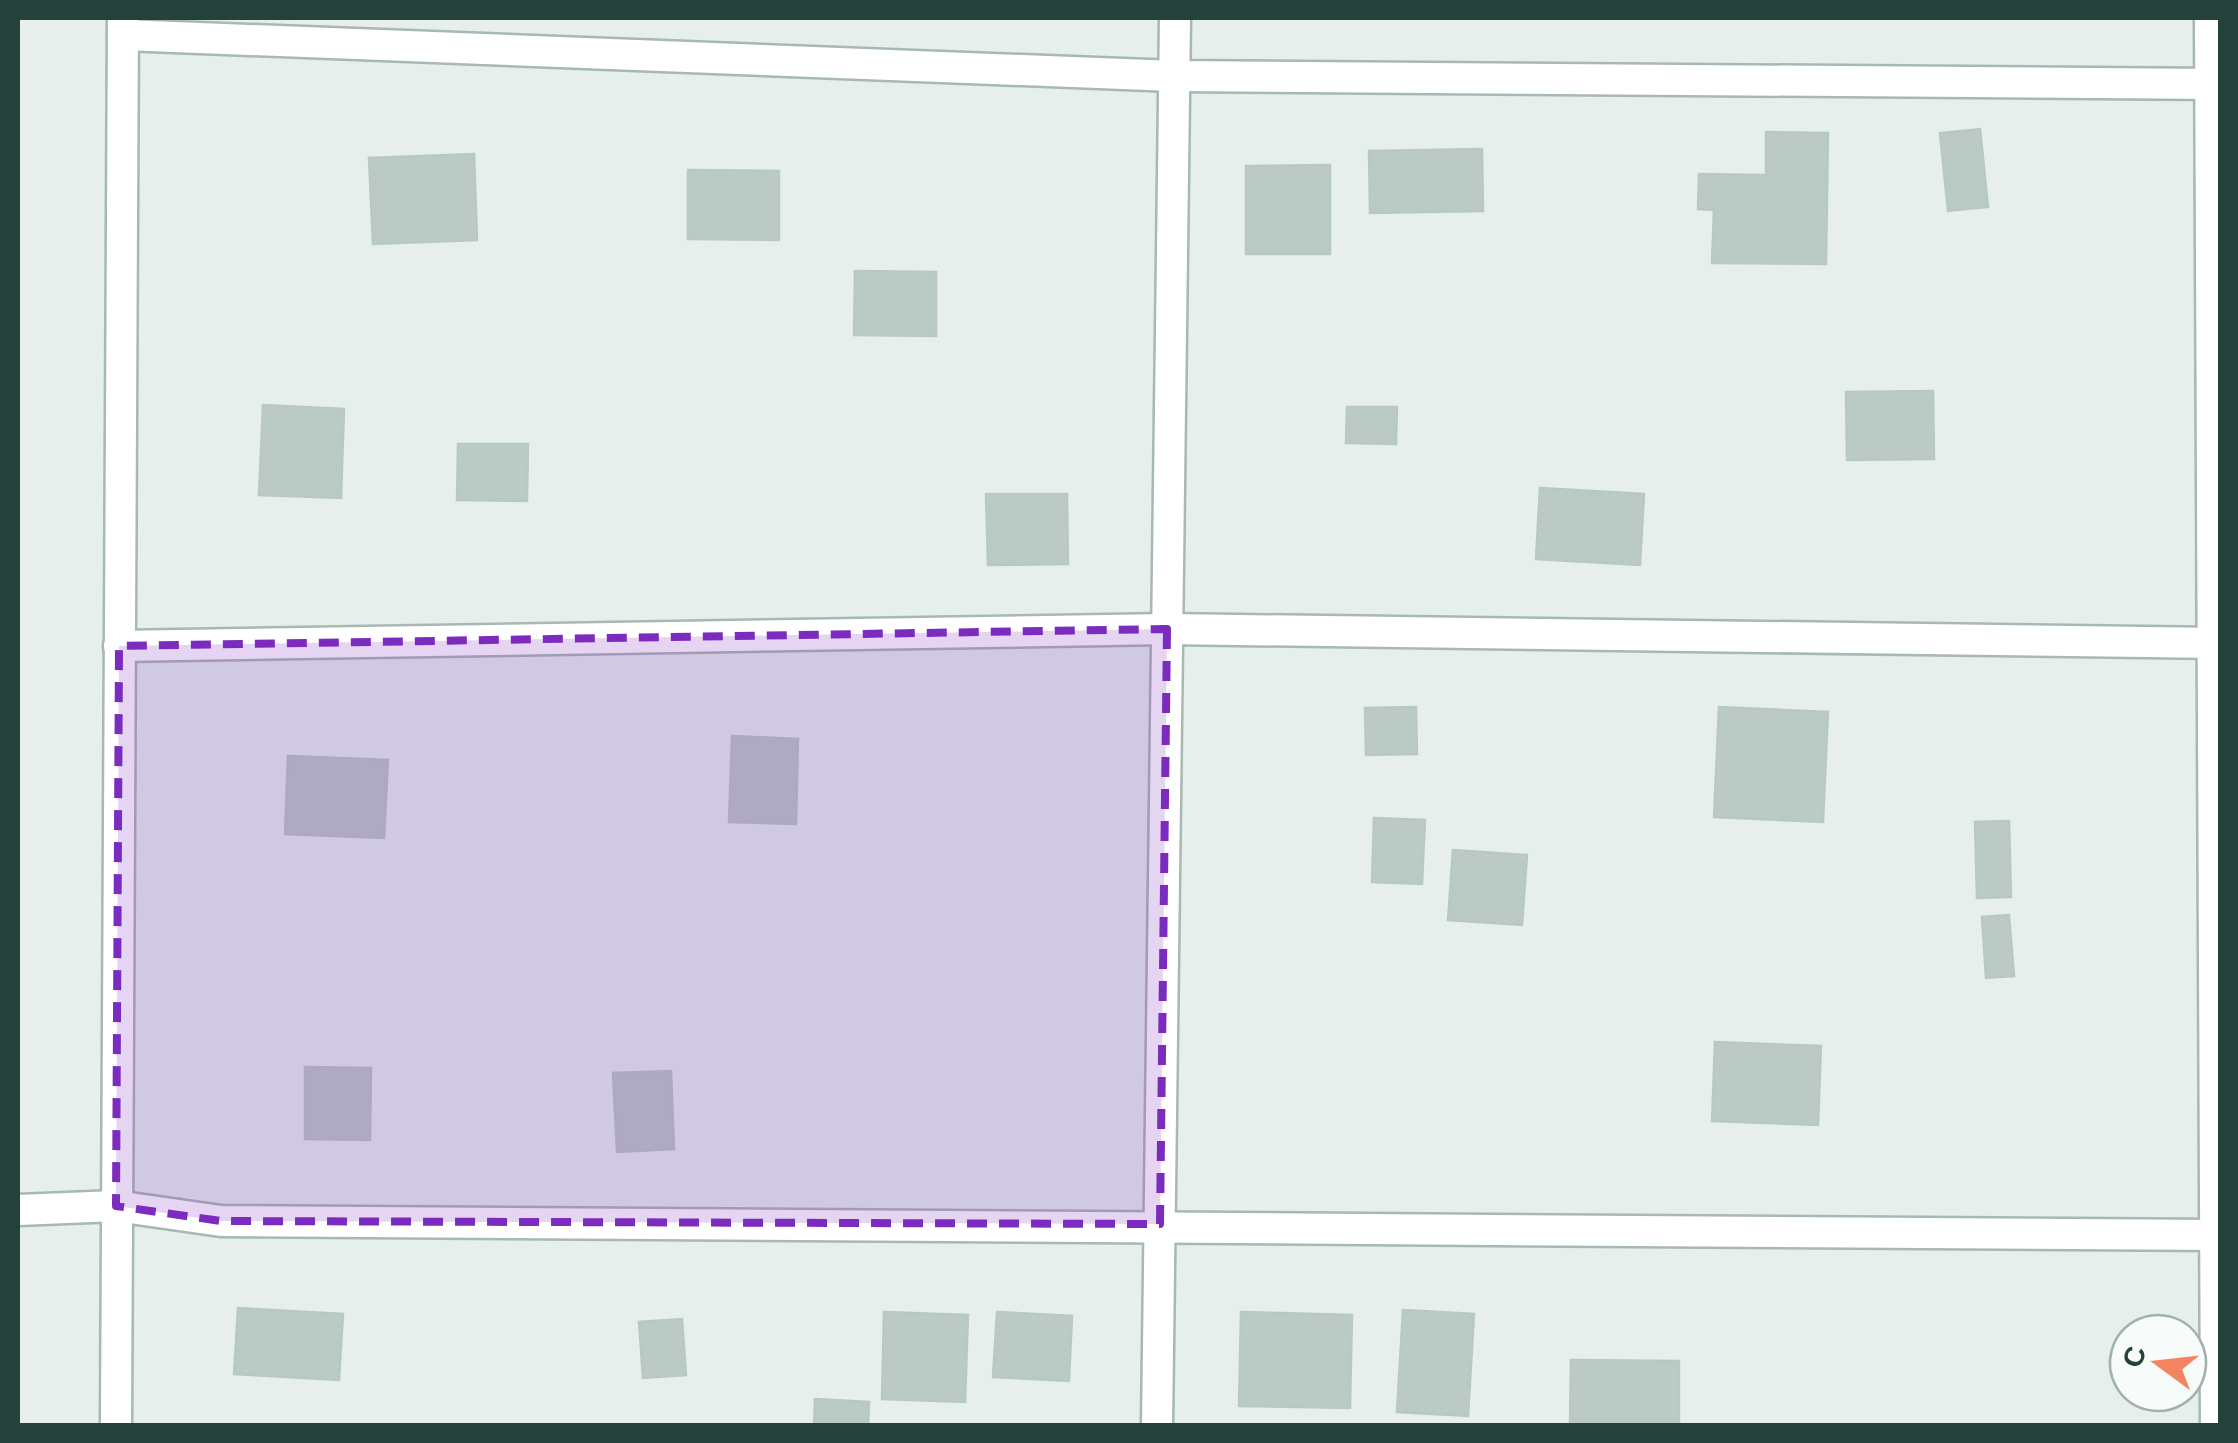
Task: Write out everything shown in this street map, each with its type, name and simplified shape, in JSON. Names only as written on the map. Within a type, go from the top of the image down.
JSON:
[{"type":"street","points":[[1158,1426],[1175,18]]},
{"type":"street","points":[[2210,18],[2216,84],[2216,1426]]},
{"type":"street","points":[[116,1426],[123,26],[1174,76],[2216,84]]},
{"type":"street","points":[[120,646],[1168,630],[2215,642]]},
{"type":"street","points":[[18,1210],[116,1206],[221,1222],[1160,1224],[2217,1235]]},
{"type":"highlighted area","points":[[1167,629],[1160,1224],[221,1221],[116,1206],[119,646]]},
{"type":"building","points":[[1980,129],[1988,207],[1948,211],[1940,133]]},
{"type":"building","points":[[1766,132],[1828,133],[1826,264],[1712,263],[1714,210],[1698,209],[1699,174],[1766,175]]},
{"type":"building","points":[[1482,149],[1483,211],[1370,213],[1369,151]]},
{"type":"building","points":[[474,154],[477,240],[373,244],[369,158]]},
{"type":"building","points":[[1330,165],[1330,254],[1246,254],[1246,166]]},
{"type":"building","points":[[688,170],[779,171],[779,240],[688,239]]},
{"type":"building","points":[[855,271],[936,272],[936,336],[854,335]]},
{"type":"building","points":[[1933,391],[1934,459],[1847,460],[1846,392]]},
{"type":"building","points":[[263,405],[344,409],[341,498],[259,495]]},
{"type":"building","points":[[1347,407],[1397,407],[1396,444],[1346,443]]},
{"type":"building","points":[[458,444],[528,444],[527,501],[457,500]]},
{"type":"building","points":[[1540,488],[1644,494],[1640,565],[1536,559]]},
{"type":"building","points":[[986,494],[1067,494],[1068,564],[988,565]]},
{"type":"building","points":[[1416,707],[1417,754],[1366,755],[1365,708]]},
{"type":"building","points":[[1719,707],[1828,712],[1823,822],[1714,817]]},
{"type":"building","points":[[732,736],[798,739],[796,824],[729,822]]},
{"type":"building","points":[[288,756],[388,760],[384,838],[285,834]]},
{"type":"building","points":[[1374,818],[1425,820],[1422,884],[1372,882]]},
{"type":"building","points":[[2009,821],[2011,897],[1977,898],[1975,822]]},
{"type":"building","points":[[1453,850],[1527,855],[1522,925],[1448,920]]},
{"type":"building","points":[[2009,915],[2014,976],[1986,978],[1982,917]]},
{"type":"building","points":[[1715,1042],[1821,1046],[1818,1125],[1712,1121]]},
{"type":"building","points":[[305,1067],[371,1068],[370,1140],[305,1139]]},
{"type":"building","points":[[671,1071],[674,1149],[617,1152],[613,1073]]},
{"type":"building","points":[[238,1308],[343,1314],[339,1380],[234,1374]]},
{"type":"building","points":[[1403,1310],[1474,1314],[1468,1416],[1397,1412]]},
{"type":"building","points":[[884,1312],[968,1315],[965,1402],[882,1399]]},
{"type":"building","points":[[997,1312],[1072,1316],[1069,1381],[993,1377]]},
{"type":"building","points":[[1241,1312],[1352,1315],[1350,1408],[1239,1406]]},
{"type":"building","points":[[682,1319],[686,1375],[643,1378],[639,1322]]},
{"type":"building","points":[[1571,1360],[1679,1361],[1679,1426],[1570,1426]]},
{"type":"building","points":[[815,1399],[869,1402],[868,1426],[814,1426]]}]
